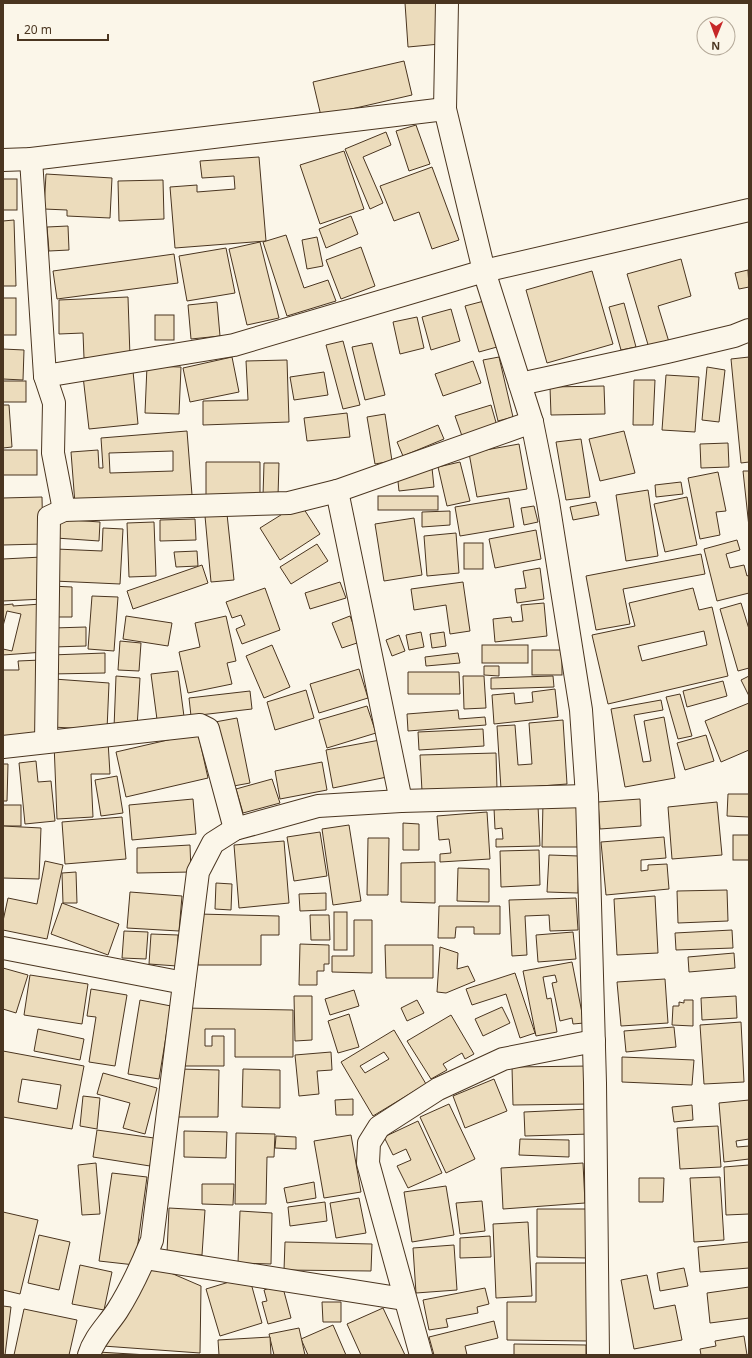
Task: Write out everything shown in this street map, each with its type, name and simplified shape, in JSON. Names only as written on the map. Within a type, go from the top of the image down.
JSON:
[{"type":"street","points":[[448,3],[445,109],[484,271],[532,422],[548,502],[581,710],[587,796],[594,1041],[598,1355]]},
{"type":"street","points":[[3,160],[31,159],[445,109]]},
{"type":"street","points":[[31,159],[45,376],[54,403],[53,453],[64,510]]},
{"type":"street","points":[[45,376],[234,345],[484,271],[749,210]]},
{"type":"street","points":[[520,384],[667,352],[734,336],[749,330]]},
{"type":"street","points":[[46,742],[49,517],[64,510],[289,504],[337,491],[532,422]]},
{"type":"street","points":[[337,491],[401,801]]},
{"type":"street","points":[[3,747],[200,725],[208,729],[235,829]]},
{"type":"street","points":[[89,1355],[92,1345],[116,1312],[139,1272],[152,1240],[198,872],[213,843],[235,829],[318,806],[401,801],[587,796]]},
{"type":"street","points":[[3,948],[184,983]]},
{"type":"street","points":[[421,1355],[404,1298],[368,1163],[369,1144],[379,1127],[438,1089],[503,1059],[594,1041]]},
{"type":"street","points":[[145,1258],[404,1298]]},
{"type":"building","points":[[405,3],[436,3],[440,44],[408,47]]},
{"type":"building","points":[[404,61],[412,95],[321,116],[313,82]]},
{"type":"building","points":[[416,125],[430,164],[409,171],[396,131]]},
{"type":"building","points":[[386,132],[391,145],[363,157],[383,203],[370,209],[345,149]]},
{"type":"building","points":[[344,151],[364,209],[320,224],[300,165]]},
{"type":"building","points":[[259,157],[266,241],[175,248],[170,187],[197,185],[197,192],[235,189],[234,176],[202,178],[200,161]]},
{"type":"building","points":[[432,167],[459,240],[432,249],[419,212],[394,221],[380,186]]},
{"type":"building","points":[[46,174],[112,178],[110,218],[67,216],[67,210],[44,209]]},
{"type":"building","points":[[3,179],[17,179],[17,210],[3,210]]},
{"type":"building","points":[[163,180],[164,219],[119,221],[118,181]]},
{"type":"building","points":[[351,216],[358,234],[326,248],[319,229]]},
{"type":"building","points":[[14,220],[16,286],[3,286],[3,221]]},
{"type":"building","points":[[68,226],[69,250],[49,251],[47,227]]},
{"type":"building","points":[[286,235],[304,288],[328,280],[336,301],[287,316],[263,242]]},
{"type":"building","points":[[317,237],[323,266],[307,269],[302,240]]},
{"type":"building","points":[[260,242],[279,318],[247,325],[229,249]]},
{"type":"building","points":[[361,247],[375,286],[341,299],[326,260]]},
{"type":"building","points":[[226,248],[235,293],[187,301],[179,256]]},
{"type":"building","points":[[174,254],[178,283],[57,299],[53,271]]},
{"type":"building","points":[[681,259],[691,296],[658,306],[669,342],[649,348],[627,274]]},
{"type":"building","points":[[748,270],[749,287],[739,289],[735,273]]},
{"type":"building","points":[[592,271],[613,344],[547,363],[526,290]]},
{"type":"building","points":[[128,297],[130,357],[84,358],[83,333],[59,334],[59,300]]},
{"type":"building","points":[[3,298],[16,298],[16,335],[3,335]]},
{"type":"building","points":[[484,301],[497,347],[479,352],[465,306]]},
{"type":"building","points":[[217,302],[220,336],[191,339],[188,305]]},
{"type":"building","points":[[624,303],[636,347],[621,350],[609,307]]},
{"type":"building","points":[[451,309],[460,341],[431,350],[422,317]]},
{"type":"building","points":[[155,315],[174,315],[174,340],[155,340]]},
{"type":"building","points":[[417,317],[424,348],[400,354],[393,322]]},
{"type":"building","points":[[343,341],[360,405],[343,409],[326,345]]},
{"type":"building","points":[[372,343],[385,395],[365,400],[352,347]]},
{"type":"building","points":[[3,349],[24,350],[23,380],[3,379]]},
{"type":"building","points":[[232,357],[239,392],[190,402],[183,368]]},
{"type":"building","points":[[499,357],[513,417],[498,421],[483,360]]},
{"type":"building","points":[[749,357],[749,462],[741,463],[731,359]]},
{"type":"building","points":[[287,360],[289,422],[203,425],[203,401],[248,400],[246,361]]},
{"type":"building","points":[[473,361],[481,383],[443,396],[435,374]]},
{"type":"building","points":[[147,366],[181,367],[179,414],[145,413]]},
{"type":"building","points":[[707,367],[725,370],[719,422],[702,420]]},
{"type":"building","points":[[133,371],[138,424],[89,429],[83,376]]},
{"type":"building","points":[[324,372],[328,395],[294,400],[290,377]]},
{"type":"building","points":[[666,375],[699,377],[695,432],[662,430]]},
{"type":"building","points":[[634,380],[655,380],[653,425],[633,425]]},
{"type":"building","points":[[3,381],[26,381],[26,402],[3,402]]},
{"type":"building","points":[[604,386],[605,414],[551,415],[550,387]]},
{"type":"building","points":[[3,405],[9,405],[12,447],[3,448]]},
{"type":"building","points":[[491,405],[497,426],[462,436],[455,416]]},
{"type":"building","points":[[347,413],[350,437],[307,441],[304,418]]},
{"type":"building","points":[[385,414],[392,461],[375,464],[367,417]]},
{"type":"building","points":[[438,425],[444,439],[403,456],[397,442]]},
{"type":"building","points":[[187,431],[192,495],[75,504],[71,452],[98,450],[99,468],[103,468],[101,438]],"holes":[[[173,451],[173,471],[110,473],[109,453]]]},
{"type":"building","points":[[624,431],[635,473],[600,481],[589,439]]},
{"type":"building","points":[[581,439],[590,497],[566,500],[556,442]]},
{"type":"building","points":[[728,443],[729,467],[701,468],[700,444]]},
{"type":"building","points":[[519,444],[527,489],[477,497],[469,453]]},
{"type":"building","points":[[3,450],[37,450],[37,475],[3,475]]},
{"type":"building","points":[[206,462],[260,462],[260,494],[206,495]]},
{"type":"building","points":[[460,462],[470,501],[447,506],[438,467]]},
{"type":"building","points":[[264,463],[279,463],[278,496],[263,496]]},
{"type":"building","points":[[432,468],[434,487],[399,491],[397,472]]},
{"type":"building","points":[[743,471],[749,471],[749,527]]},
{"type":"building","points":[[718,472],[726,511],[716,512],[720,535],[700,539],[688,478]]},
{"type":"building","points":[[681,482],[683,494],[656,497],[655,485]]},
{"type":"building","points":[[648,490],[658,556],[626,561],[616,495]]},
{"type":"building","points":[[378,496],[438,496],[438,510],[378,510]]},
{"type":"building","points":[[42,497],[43,544],[3,545],[3,498]]},
{"type":"building","points":[[687,497],[697,545],[665,552],[654,504]]},
{"type":"building","points":[[509,498],[514,527],[460,536],[455,507]]},
{"type":"building","points":[[596,502],[599,515],[573,520],[570,507]]},
{"type":"building","points":[[300,503],[320,534],[280,560],[260,528]]},
{"type":"building","points":[[534,506],[538,522],[524,525],[521,508]]},
{"type":"building","points":[[450,511],[450,525],[422,527],[422,512]]},
{"type":"building","points":[[227,514],[234,580],[211,582],[205,516]]},
{"type":"building","points":[[414,518],[422,575],[384,581],[375,524]]},
{"type":"building","points":[[57,519],[100,522],[99,541],[56,538]]},
{"type":"building","points":[[195,519],[196,540],[160,541],[160,520]]},
{"type":"building","points":[[154,522],[156,576],[129,577],[127,523]]},
{"type":"building","points":[[103,528],[123,529],[120,584],[54,581],[56,549],[102,551]]},
{"type":"building","points":[[536,530],[541,559],[495,568],[489,539]]},
{"type":"building","points":[[456,533],[459,573],[427,576],[424,536]]},
{"type":"building","points":[[737,540],[740,550],[726,554],[730,568],[744,565],[747,576],[749,575],[749,593],[717,601],[704,549]]},
{"type":"building","points":[[464,543],[483,543],[483,569],[464,569]]},
{"type":"building","points":[[317,544],[328,561],[291,584],[280,567]]},
{"type":"building","points":[[197,551],[198,566],[176,567],[174,552]]},
{"type":"building","points":[[701,554],[705,574],[623,589],[630,624],[596,630],[586,576]]},
{"type":"building","points":[[42,557],[44,599],[3,601],[3,559]]},
{"type":"building","points":[[202,565],[208,583],[133,609],[127,591]]},
{"type":"building","points":[[540,568],[544,599],[517,603],[515,589],[526,588],[523,571]]},
{"type":"building","points":[[340,582],[346,598],[310,609],[305,593]]},
{"type":"building","points":[[463,582],[470,631],[450,634],[446,605],[414,610],[411,589]]},
{"type":"building","points":[[51,586],[72,587],[72,617],[51,617]]},
{"type":"building","points":[[265,588],[280,630],[242,644],[236,629],[245,625],[241,615],[232,618],[226,602]]},
{"type":"building","points":[[693,588],[699,610],[712,607],[728,676],[608,704],[592,635],[635,626],[629,603]],"holes":[[[704,631],[707,645],[642,661],[638,646]]]},
{"type":"building","points":[[92,596],[118,597],[114,651],[88,649]]},
{"type":"building","points":[[544,603],[547,636],[495,642],[493,619],[511,617],[512,622],[523,621],[521,605]]},
{"type":"building","points":[[741,603],[749,629],[749,668],[738,671],[720,609]]},
{"type":"building","points":[[13,604],[13,606],[41,604],[44,652],[3,655],[3,649],[12,651],[21,614],[7,611],[3,626],[3,605]]},
{"type":"building","points":[[126,616],[172,623],[168,646],[123,639]]},
{"type":"building","points":[[226,616],[236,661],[227,663],[232,684],[188,693],[179,652],[200,647],[195,623]]},
{"type":"building","points":[[350,616],[360,642],[342,648],[332,623]]},
{"type":"building","points":[[86,627],[86,646],[53,647],[53,628]]},
{"type":"building","points":[[421,632],[424,647],[409,650],[406,635]]},
{"type":"building","points":[[444,632],[446,646],[432,648],[430,634]]},
{"type":"building","points":[[399,635],[405,651],[392,656],[386,640]]},
{"type":"building","points":[[120,641],[141,643],[139,671],[118,670]]},
{"type":"building","points":[[272,645],[290,687],[264,698],[246,656]]},
{"type":"building","points":[[482,645],[528,645],[528,663],[482,663]]},
{"type":"building","points":[[532,650],[562,650],[562,675],[532,675]]},
{"type":"building","points":[[105,653],[105,673],[51,674],[51,655]]},
{"type":"building","points":[[458,653],[460,663],[426,666],[425,657]]},
{"type":"building","points":[[41,660],[43,740],[3,741],[3,670],[19,670],[18,661]]},
{"type":"building","points":[[484,666],[499,666],[499,676],[484,675]]},
{"type":"building","points":[[359,669],[368,698],[319,713],[310,684]]},
{"type":"building","points":[[178,671],[185,724],[158,727],[151,674]]},
{"type":"building","points":[[408,672],[459,672],[460,694],[408,694]]},
{"type":"building","points":[[116,676],[140,678],[137,728],[114,728]]},
{"type":"building","points":[[463,676],[484,676],[486,708],[464,709]]},
{"type":"building","points":[[553,676],[554,687],[491,689],[491,678]]},
{"type":"building","points":[[749,676],[749,696],[741,680]]},
{"type":"building","points":[[54,679],[109,683],[107,730],[52,727]]},
{"type":"building","points":[[723,681],[727,696],[687,707],[683,691]]},
{"type":"building","points":[[555,689],[558,717],[494,724],[492,695],[514,693],[515,704],[533,702],[532,692]]},
{"type":"building","points":[[306,690],[314,718],[275,730],[267,702]]},
{"type":"building","points":[[250,691],[252,709],[191,716],[189,698]]},
{"type":"building","points":[[680,694],[692,736],[678,739],[666,697]]},
{"type":"building","points":[[661,700],[663,710],[634,715],[643,762],[651,761],[644,721],[664,717],[675,778],[625,787],[611,709]]},
{"type":"building","points":[[749,703],[749,750],[721,762],[705,721]]},
{"type":"building","points":[[367,706],[376,733],[327,748],[319,720]]},
{"type":"building","points":[[458,710],[459,719],[485,717],[486,725],[408,731],[407,714]]},
{"type":"building","points":[[237,718],[250,783],[228,787],[215,722]]},
{"type":"building","points":[[563,720],[567,784],[501,789],[497,726],[515,725],[518,765],[532,764],[529,723]]},
{"type":"building","points":[[483,729],[484,746],[419,750],[418,732]]},
{"type":"building","points":[[198,733],[208,778],[126,797],[116,752]]},
{"type":"building","points":[[706,735],[714,761],[685,770],[677,743]]},
{"type":"building","points":[[380,740],[387,777],[333,788],[326,750]]},
{"type":"building","points":[[108,741],[110,774],[91,774],[93,817],[57,819],[54,743]]},
{"type":"building","points":[[496,753],[497,789],[422,791],[420,755]]},
{"type":"building","points":[[36,761],[38,782],[51,781],[55,821],[25,824],[19,763]]},
{"type":"building","points":[[322,762],[327,790],[280,799],[275,771]]},
{"type":"building","points":[[3,764],[8,764],[7,801],[3,801]]},
{"type":"building","points":[[117,776],[123,813],[101,816],[95,780]]},
{"type":"building","points":[[272,779],[280,803],[243,813],[236,789]]},
{"type":"building","points":[[728,794],[749,794],[749,817],[727,816]]},
{"type":"building","points":[[193,799],[196,834],[132,840],[129,805]]},
{"type":"building","points":[[640,799],[641,826],[600,829],[598,802]]},
{"type":"building","points":[[543,802],[583,802],[582,847],[542,847]]},
{"type":"building","points":[[717,802],[722,855],[672,859],[668,807]]},
{"type":"building","points":[[3,805],[21,805],[21,826],[3,826]]},
{"type":"building","points":[[538,806],[540,846],[496,847],[496,839],[503,839],[502,828],[495,829],[494,808]]},
{"type":"building","points":[[487,812],[490,859],[440,862],[440,854],[451,853],[449,839],[439,840],[437,816]]},
{"type":"building","points":[[122,817],[126,859],[65,864],[62,822]]},
{"type":"building","points":[[403,823],[419,824],[419,850],[403,850]]},
{"type":"building","points":[[349,825],[361,901],[333,905],[322,829]]},
{"type":"building","points":[[3,826],[41,828],[39,879],[3,878]]},
{"type":"building","points":[[320,832],[327,876],[294,881],[287,837]]},
{"type":"building","points":[[733,835],[749,835],[749,860],[733,860]]},
{"type":"building","points":[[664,837],[666,858],[641,860],[641,871],[648,870],[648,865],[667,864],[669,889],[606,895],[601,842]]},
{"type":"building","points":[[368,838],[389,838],[388,895],[367,895]]},
{"type":"building","points":[[284,841],[289,903],[239,908],[234,845]]},
{"type":"building","points":[[190,845],[191,872],[137,873],[137,848]]},
{"type":"building","points":[[539,850],[540,885],[501,887],[500,851]]},
{"type":"building","points":[[549,855],[579,856],[578,893],[547,892]]},
{"type":"building","points":[[45,861],[63,865],[47,939],[3,930],[3,921],[8,898],[37,904]]},
{"type":"building","points":[[435,862],[435,903],[401,902],[401,863]]},
{"type":"building","points":[[458,868],[489,869],[489,902],[457,901]]},
{"type":"building","points":[[76,872],[77,903],[63,903],[62,873]]},
{"type":"building","points":[[216,883],[232,884],[231,910],[215,909]]},
{"type":"building","points":[[727,890],[728,921],[678,923],[677,891]]},
{"type":"building","points":[[130,892],[182,896],[179,931],[127,928]]},
{"type":"building","points":[[326,893],[326,910],[300,911],[299,894]]},
{"type":"building","points":[[655,896],[658,953],[617,955],[614,899]]},
{"type":"building","points":[[576,898],[578,930],[550,931],[549,915],[525,916],[527,955],[512,956],[509,900]]},
{"type":"building","points":[[62,903],[119,924],[108,955],[51,934]]},
{"type":"building","points":[[439,906],[500,906],[500,934],[474,934],[474,927],[456,927],[455,938],[438,938]]},
{"type":"building","points":[[334,912],[347,912],[347,950],[334,950]]},
{"type":"building","points":[[198,914],[279,916],[279,935],[261,935],[261,965],[198,965]]},
{"type":"building","points":[[310,915],[329,915],[330,940],[311,940]]},
{"type":"building","points":[[354,920],[372,920],[372,973],[332,972],[332,956],[354,956]]},
{"type":"building","points":[[732,930],[733,948],[676,950],[675,933]]},
{"type":"building","points":[[124,931],[148,932],[146,959],[122,958]]},
{"type":"building","points":[[573,932],[576,959],[538,962],[536,935]]},
{"type":"building","points":[[151,934],[178,935],[177,966],[149,964]]},
{"type":"building","points":[[300,944],[329,945],[329,964],[324,964],[324,971],[317,971],[317,985],[299,985]]},
{"type":"building","points":[[385,945],[433,945],[433,978],[386,978]]},
{"type":"building","points":[[440,947],[458,953],[457,969],[468,966],[475,981],[446,993],[437,992]]},
{"type":"building","points":[[734,953],[735,968],[689,972],[688,957]]},
{"type":"building","points":[[572,962],[584,1023],[573,1024],[572,1018],[560,1021],[552,983],[557,982],[555,975],[543,977],[547,999],[551,998],[557,1032],[536,1036],[523,971]]},
{"type":"building","points":[[3,968],[28,975],[16,1013],[3,1009]]},
{"type":"building","points":[[515,973],[535,1033],[520,1038],[506,994],[472,1005],[466,989]]},
{"type":"building","points":[[30,975],[88,984],[82,1024],[24,1015]]},
{"type":"building","points":[[665,979],[668,1023],[621,1026],[617,982]]},
{"type":"building","points":[[91,989],[127,995],[115,1066],[89,1062],[96,1017],[87,1016]]},
{"type":"building","points":[[354,990],[359,1006],[330,1015],[325,999]]},
{"type":"building","points":[[294,996],[312,996],[312,1040],[295,1041]]},
{"type":"building","points":[[736,996],[737,1018],[702,1020],[701,998]]},
{"type":"building","points":[[140,1000],[171,1006],[159,1079],[128,1074]]},
{"type":"building","points":[[417,1000],[424,1013],[407,1021],[401,1008]]},
{"type":"building","points":[[684,1000],[693,1000],[693,1026],[672,1025],[673,1006],[679,1006],[679,1002],[684,1003]]},
{"type":"building","points":[[502,1007],[510,1023],[483,1036],[475,1019]]},
{"type":"building","points":[[184,1008],[293,1010],[293,1057],[235,1057],[235,1029],[205,1029],[205,1046],[212,1046],[212,1036],[224,1036],[224,1066],[184,1066]]},
{"type":"building","points":[[349,1014],[359,1047],[338,1053],[328,1021]]},
{"type":"building","points":[[451,1015],[474,1054],[465,1059],[462,1053],[443,1064],[447,1070],[431,1079],[407,1041]]},
{"type":"building","points":[[741,1022],[744,1082],[704,1084],[700,1025]]},
{"type":"building","points":[[674,1027],[676,1047],[626,1052],[624,1031]]},
{"type":"building","points":[[38,1029],[84,1039],[80,1060],[34,1051]]},
{"type":"building","points":[[394,1030],[426,1084],[373,1116],[341,1062]],"holes":[[[384,1052],[389,1059],[365,1073],[360,1066]]]},
{"type":"building","points":[[3,1051],[84,1066],[72,1129],[3,1117]],"holes":[[[22,1079],[61,1085],[57,1109],[18,1102]]]},
{"type":"building","points":[[331,1052],[332,1070],[317,1071],[319,1094],[299,1096],[295,1055]]},
{"type":"building","points":[[622,1057],[694,1060],[692,1085],[622,1082]]},
{"type":"building","points":[[590,1066],[591,1104],[513,1105],[512,1067]]},
{"type":"building","points":[[179,1069],[219,1070],[218,1117],[178,1117]]},
{"type":"building","points":[[243,1069],[280,1070],[280,1108],[242,1107]]},
{"type":"building","points":[[103,1073],[157,1088],[145,1134],[123,1128],[130,1103],[97,1094]]},
{"type":"building","points":[[494,1079],[507,1111],[465,1128],[453,1096]]},
{"type":"building","points":[[83,1096],[100,1098],[97,1129],[80,1126]]},
{"type":"building","points":[[353,1099],[353,1115],[336,1115],[335,1100]]},
{"type":"building","points":[[749,1100],[749,1139],[736,1141],[737,1147],[749,1146],[749,1159],[724,1162],[719,1103]]},
{"type":"building","points":[[449,1104],[475,1159],[446,1173],[420,1117]]},
{"type":"building","points":[[692,1105],[693,1120],[674,1122],[672,1107]]},
{"type":"building","points":[[589,1109],[590,1134],[525,1136],[524,1112]]},
{"type":"building","points":[[418,1121],[442,1173],[408,1188],[397,1166],[411,1160],[406,1149],[393,1155],[384,1137]]},
{"type":"building","points":[[718,1126],[721,1167],[680,1169],[677,1128]]},
{"type":"building","points":[[97,1130],[154,1138],[150,1166],[93,1157]]},
{"type":"building","points":[[184,1131],[227,1132],[226,1158],[184,1157]]},
{"type":"building","points":[[236,1133],[275,1134],[274,1157],[267,1157],[266,1204],[235,1204]]},
{"type":"building","points":[[351,1135],[361,1192],[324,1198],[314,1141]]},
{"type":"building","points":[[276,1136],[296,1137],[296,1149],[275,1148]]},
{"type":"building","points":[[520,1139],[569,1140],[569,1157],[519,1155]]},
{"type":"building","points":[[96,1163],[100,1214],[82,1215],[78,1165]]},
{"type":"building","points":[[583,1163],[585,1203],[503,1209],[501,1168]]},
{"type":"building","points":[[749,1165],[749,1214],[726,1215],[724,1167]]},
{"type":"building","points":[[112,1173],[147,1177],[135,1265],[99,1261]]},
{"type":"building","points":[[720,1177],[724,1240],[694,1242],[690,1178]]},
{"type":"building","points":[[639,1178],[664,1178],[663,1202],[639,1202]]},
{"type":"building","points":[[314,1182],[316,1198],[287,1203],[284,1188]]},
{"type":"building","points":[[202,1184],[234,1184],[233,1205],[202,1204]]},
{"type":"building","points":[[446,1186],[454,1235],[412,1242],[404,1192]]},
{"type":"building","points":[[359,1198],[366,1233],[336,1238],[330,1203]]},
{"type":"building","points":[[482,1201],[485,1231],[460,1234],[456,1203]]},
{"type":"building","points":[[325,1202],[327,1221],[290,1226],[288,1207]]},
{"type":"building","points":[[169,1208],[205,1210],[202,1255],[167,1253]]},
{"type":"building","points":[[537,1209],[589,1209],[589,1258],[537,1257]]},
{"type":"building","points":[[240,1211],[272,1213],[271,1264],[238,1263]]},
{"type":"building","points":[[3,1212],[38,1220],[20,1294],[3,1290]]},
{"type":"building","points":[[528,1222],[532,1296],[496,1298],[493,1224]]},
{"type":"building","points":[[39,1235],[70,1242],[59,1290],[28,1283]]},
{"type":"building","points":[[490,1236],[491,1257],[460,1258],[460,1238]]},
{"type":"building","points":[[285,1242],[372,1244],[371,1271],[284,1270]]},
{"type":"building","points":[[749,1242],[749,1268],[700,1272],[698,1247]]},
{"type":"building","points":[[454,1245],[457,1290],[416,1293],[413,1248]]},
{"type":"building","points":[[536,1263],[596,1263],[589,1341],[507,1340],[507,1302],[536,1302]]},
{"type":"building","points":[[150,1264],[201,1286],[200,1353],[103,1346]]},
{"type":"building","points":[[80,1265],[112,1272],[104,1310],[72,1304]]},
{"type":"building","points":[[684,1268],[688,1286],[660,1291],[657,1273]]},
{"type":"building","points":[[647,1275],[654,1309],[675,1305],[682,1340],[634,1349],[621,1280]]},
{"type":"building","points":[[249,1276],[262,1323],[220,1336],[206,1289]]},
{"type":"building","points":[[282,1284],[291,1318],[268,1324],[262,1302],[267,1301],[264,1290]]},
{"type":"building","points":[[749,1287],[749,1318],[710,1323],[707,1293]]},
{"type":"building","points":[[485,1288],[489,1304],[477,1307],[478,1313],[446,1319],[448,1327],[429,1330],[423,1300]]},
{"type":"building","points":[[322,1302],[341,1302],[341,1322],[323,1322]]},
{"type":"building","points":[[3,1306],[11,1307],[5,1355],[3,1355]]},
{"type":"building","points":[[383,1308],[405,1355],[361,1355],[347,1324]]},
{"type":"building","points":[[24,1309],[77,1320],[69,1355],[14,1355]]},
{"type":"building","points":[[494,1321],[498,1338],[465,1346],[467,1355],[434,1355],[429,1337]]},
{"type":"building","points":[[333,1325],[346,1355],[308,1355],[301,1339]]},
{"type":"building","points":[[299,1328],[305,1355],[274,1355],[269,1334]]},
{"type":"building","points":[[744,1336],[747,1355],[701,1355],[700,1349],[716,1346],[715,1341]]},
{"type":"building","points":[[270,1337],[271,1355],[219,1355],[218,1340]]},
{"type":"building","points":[[514,1344],[586,1345],[586,1355],[514,1355]]},
{"type":"building","points":[[98,1352],[148,1355],[98,1355]]}]
